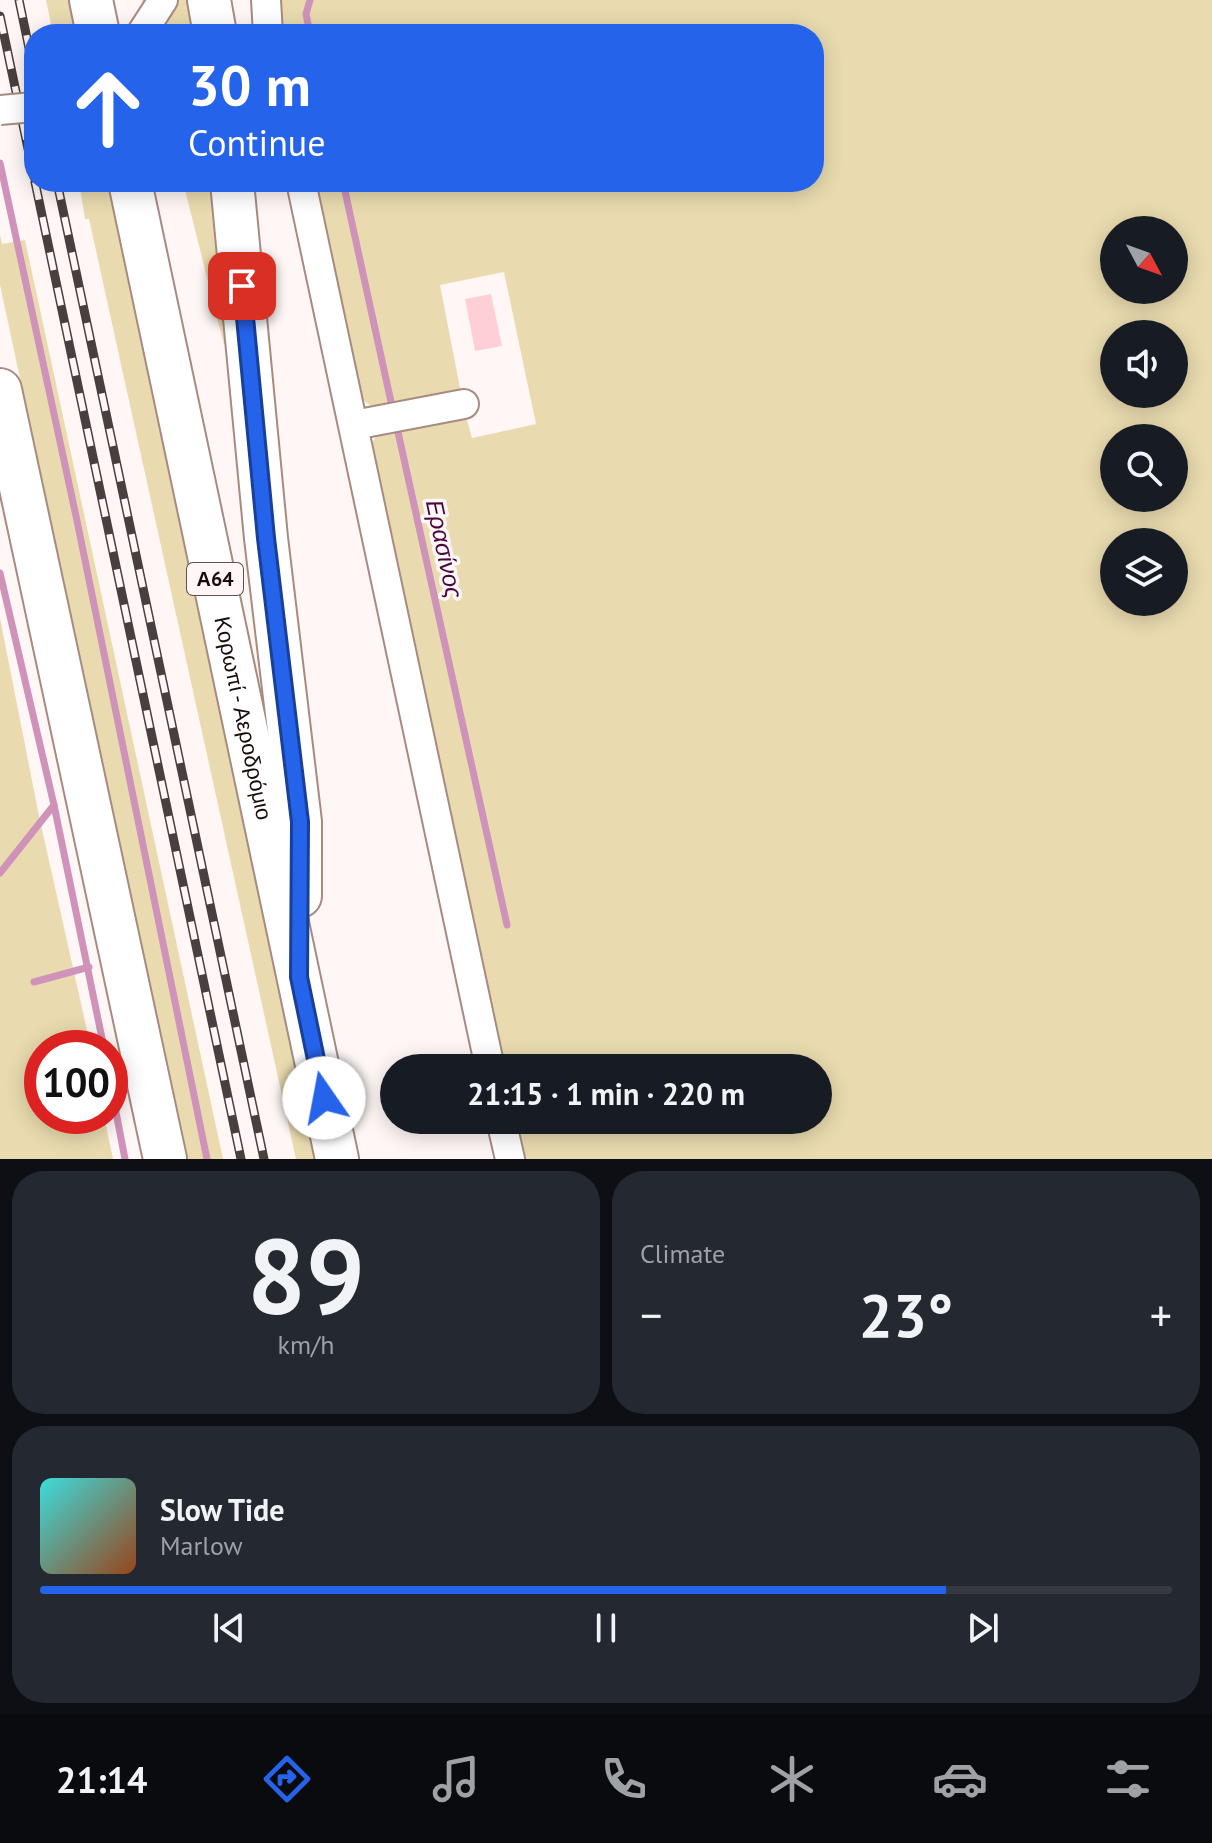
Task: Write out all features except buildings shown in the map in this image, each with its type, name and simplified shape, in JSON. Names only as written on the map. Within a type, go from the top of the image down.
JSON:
[{"type":"highway","points":[[91,0],[96,24]]},
{"type":"highway","points":[[209,0],[213,24]]},
{"type":"highway","points":[[225,24],[228,0]]},
{"type":"highway","name":"Κορωπί - Αεροδρόμιο","points":[[132,192],[337,1159]]},
{"type":"highway","points":[[233,192],[266,538],[300,822],[299,977]]},
{"type":"highway","points":[[0,390],[165,1159]]},
{"type":"highway","points":[[0,498],[41,583]]},
{"type":"street","points":[[147,24],[163,0]]},
{"type":"street","points":[[266,0],[267,24]]},
{"type":"street","points":[[0,110],[24,108]]},
{"type":"street","points":[[304,192],[364,423],[487,1054]]},
{"type":"street","points":[[364,423],[464,404]]},
{"type":"street","points":[[504,1134],[510,1159]]},
{"type":"shaded area","points":[[46,0],[70,0],[75,24],[51,24]]},
{"type":"shaded area","points":[[142,0],[190,0],[194,24],[148,24]]},
{"type":"shaded area","points":[[275,0],[1212,0],[1212,1159],[520,1159],[515,1134],[832,1134],[832,1054],[498,1054],[370,446],[377,435],[458,412],[467,420],[472,438],[536,424],[504,272],[440,285],[461,393],[386,410],[372,407],[356,394],[313,192],[824,192],[824,24],[278,24]]},
{"type":"shaded area","points":[[81,192],[110,192],[319,1159],[296,1159],[89,219],[85,219]]},
{"type":"shaded area","points":[[186,192],[216,192],[232,340],[224,345]]},
{"type":"shaded area","points":[[0,235],[2,244],[25,240],[223,1159],[187,1159],[0,285]]},
{"type":"shaded area","points":[[0,618],[39,816],[87,1030],[24,1030],[24,1134],[108,1134],[113,1159],[0,1159]]},
{"type":"waterway","name":"Ερασίνος","points":[[308,24],[306,14],[310,0]]},
{"type":"waterway","points":[[0,163],[76,516],[207,1159]]},
{"type":"waterway","name":"Ερασίνος","points":[[345,192],[393,411]]},
{"type":"waterway","name":"Ερασίνος","points":[[396,423],[507,925]]},
{"type":"waterway","points":[[0,573],[54,805],[100,1030]]},
{"type":"waterway","points":[[0,873],[54,805]]},
{"type":"waterway","points":[[34,982],[89,967]]},
{"type":"waterway","points":[[120,1134],[125,1159]]},
{"type":"railway","points":[[19,0],[24,24]]},
{"type":"railway","points":[[0,16],[24,130]]},
{"type":"railway","points":[[37,192],[241,1159]]},
{"type":"railway","points":[[59,192],[264,1159]]},
{"type":"route","points":[[242,286],[266,538],[300,822],[299,977],[324,1098]]}]
